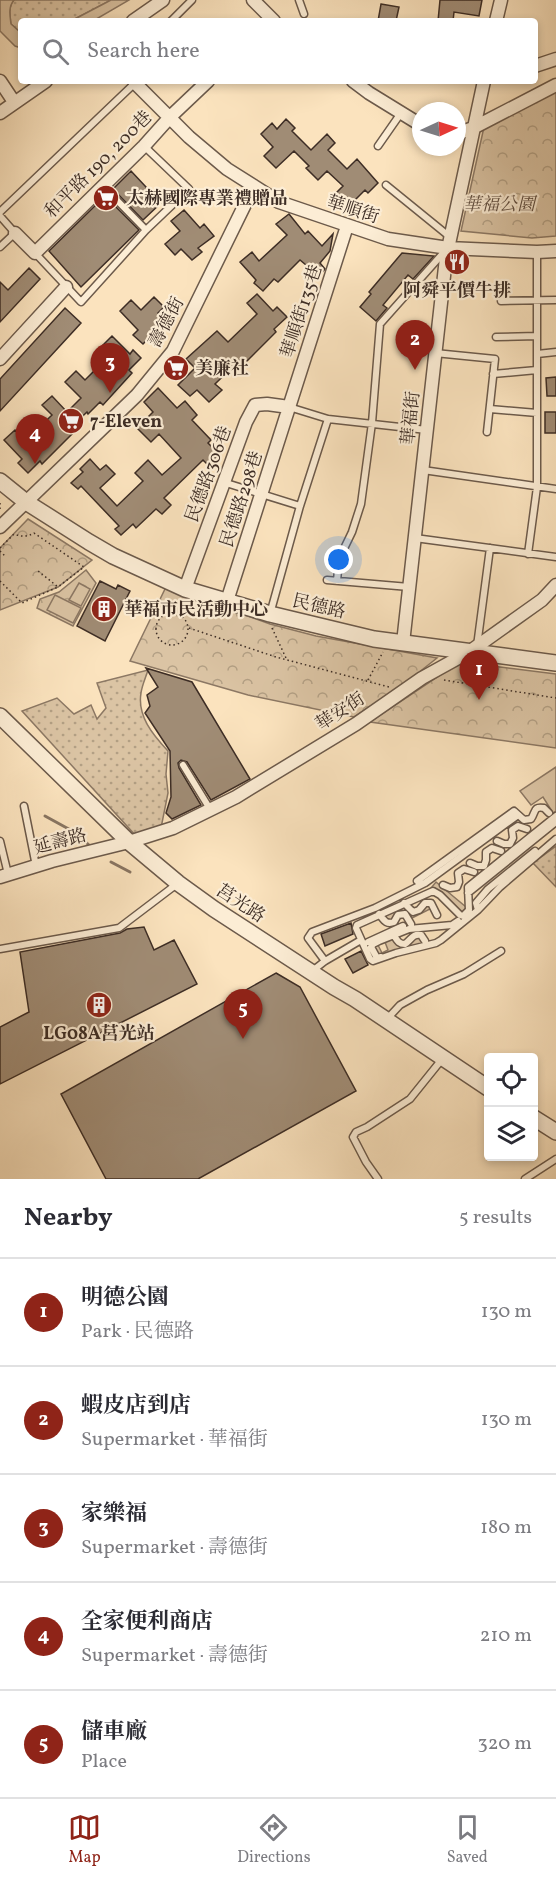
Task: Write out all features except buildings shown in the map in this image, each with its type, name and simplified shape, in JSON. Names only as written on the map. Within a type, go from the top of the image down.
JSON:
[{"type":"street","points":[[137,18],[163,0]]},
{"type":"street","points":[[256,0],[271,18]]},
{"type":"street","points":[[497,18],[501,0]]},
{"type":"street","points":[[538,65],[556,59]]},
{"type":"street","points":[[0,81],[15,102]]},
{"type":"street","points":[[0,113],[42,84]]},
{"type":"street","name":"華順街","points":[[137,84],[189,137],[227,169],[279,202],[388,239],[537,252],[556,251]]},
{"type":"street","name":"和平路 190, 200巷","points":[[35,253],[205,84]]},
{"type":"street","points":[[358,84],[412,120]]},
{"type":"street","name":"華福街","points":[[403,643],[449,243],[486,84]]},
{"type":"street","points":[[466,130],[556,85]]},
{"type":"street","name":"壽德街","points":[[0,527],[137,395],[173,351],[254,186]]},
{"type":"street","name":"華順街135巷","points":[[289,407],[347,226]]},
{"type":"street","points":[[15,233],[35,253]]},
{"type":"street","points":[[0,359],[66,287]]},
{"type":"street","name":"民德路306巷","points":[[187,592],[223,482],[255,405],[289,407]]},
{"type":"street","name":"民德路298巷","points":[[227,601],[289,407]]},
{"type":"street","name":"民德路","points":[[0,481],[26,502],[89,542],[187,592],[227,601],[270,619],[374,639],[473,649],[556,663]]},
{"type":"street","name":"華安街","points":[[129,842],[173,828],[236,797],[356,723],[422,678],[473,649],[542,600],[556,585]]},
{"type":"street","name":"莒光路","points":[[0,716],[129,842],[178,883],[214,909],[484,1085]]},
{"type":"street","name":"延壽路","points":[[4,875],[129,842]]},
{"type":"street","points":[[538,1121],[556,1132]]},
{"type":"lane","points":[[174,18],[192,0]]},
{"type":"lane","points":[[298,0],[304,14]]},
{"type":"lane","points":[[0,247],[15,233],[0,214],[133,84]]},
{"type":"lane","points":[[378,146],[401,113]]},
{"type":"lane","points":[[35,253],[81,302],[146,230],[189,189],[144,146]]},
{"type":"lane","points":[[337,581],[339,559],[352,532],[361,504],[372,423],[380,324],[449,243],[386,185]]},
{"type":"lane","points":[[103,186],[146,230]]},
{"type":"lane","points":[[528,554],[537,487],[537,252]]},
{"type":"lane","points":[[501,301],[556,300]]},
{"type":"lane","points":[[496,337],[537,336]]},
{"type":"lane","points":[[537,354],[556,352]]},
{"type":"lane","points":[[435,353],[495,359],[487,432]]},
{"type":"lane","points":[[493,374],[537,370]]},
{"type":"lane","points":[[289,407],[328,419],[427,430]]},
{"type":"lane","points":[[490,409],[537,413]]},
{"type":"lane","points":[[270,619],[300,506],[328,419]]},
{"type":"lane","points":[[423,470],[556,489]]},
{"type":"lane","points":[[223,482],[300,506]]},
{"type":"lane","points":[[414,538],[556,557]]},
{"type":"lane","points":[[473,649],[490,548]]},
{"type":"lane","points":[[327,580],[410,587]]},
{"type":"lane","points":[[183,765],[210,810]]},
{"type":"lane","points":[[24,806],[36,866]]},
{"type":"lane","points":[[325,961],[308,938],[312,932],[375,908],[421,882],[518,815],[524,820],[531,819],[537,807],[544,808],[549,813]]},
{"type":"lane","points":[[382,957],[377,958],[371,947],[393,934],[409,928],[452,925],[469,910],[468,887],[556,816]]},
{"type":"lane","points":[[468,893],[556,822]]},
{"type":"lane","points":[[497,841],[510,844],[514,828],[518,826],[527,829]]},
{"type":"lane","points":[[478,910],[476,903],[488,889],[556,834]]},
{"type":"lane","points":[[463,916],[433,891],[379,914],[357,925],[356,928],[373,961],[436,943],[478,910],[500,887],[556,839]]},
{"type":"lane","points":[[0,841],[4,875]]},
{"type":"lane","points":[[470,863],[484,866],[488,850],[492,848],[501,851]]},
{"type":"lane","points":[[443,885],[450,888],[456,887],[459,882],[458,873],[464,869],[474,872]]},
{"type":"lane","points":[[0,949],[119,928],[178,883]]},
{"type":"lane","points":[[404,903],[413,912],[419,910],[425,903],[431,903],[437,915]]},
{"type":"lane","points":[[379,914],[388,923],[394,922],[398,915],[405,914],[411,924]]},
{"type":"lane","points":[[311,972],[325,961],[364,941],[403,926]]},
{"type":"lane","points":[[393,934],[402,944],[417,934],[421,935],[425,941]]},
{"type":"lane","points":[[386,1020],[400,1005],[464,974],[501,951]]},
{"type":"lane","points":[[378,1179],[353,1137],[356,1131],[367,1127],[410,1098],[443,1058]]},
{"type":"lane","points":[[525,1179],[556,1159]]},
{"type":"path","points":[[0,503],[0,509]]},
{"type":"path","points":[[0,581],[22,603],[58,587],[84,567],[34,533],[29,536],[14,534],[0,550],[6,557]]},
{"type":"path","points":[[37,570],[58,587]]},
{"type":"path","points":[[180,615],[187,592]]},
{"type":"path","points":[[170,613],[184,618],[189,628],[186,638],[178,644],[167,644],[159,638],[156,628],[160,618],[170,613]]},
{"type":"path","points":[[270,619],[286,658]]},
{"type":"path","points":[[189,628],[391,687]]},
{"type":"path","points":[[368,680],[384,648]]},
{"type":"path","points":[[445,680],[556,698]]},
{"type":"green space","points":[[0,0],[14,0],[10,15],[11,24],[18,30],[18,47],[0,31]]},
{"type":"green space","points":[[14,0],[111,0],[77,18],[18,18],[18,30],[11,24]]},
{"type":"green space","points":[[111,0],[129,0],[98,18],[77,18]]},
{"type":"green space","name":"華福公園","points":[[556,90],[556,236],[532,238],[461,231],[484,127]]},
{"type":"green space","points":[[28,519],[92,560],[58,587],[0,610],[0,548]]},
{"type":"green space","points":[[86,570],[96,583],[73,626],[37,608],[40,599],[59,592]]},
{"type":"green space","points":[[79,583],[90,589],[81,606],[69,600]]},
{"type":"green space","points":[[166,587],[270,624],[316,636],[437,658],[399,688],[354,717],[248,695],[130,661]]},
{"type":"green space","points":[[55,595],[81,608],[73,623],[47,610]]},
{"type":"green space","points":[[460,662],[556,674],[556,748],[370,722]]},
{"type":"green space","points":[[148,670],[141,693],[141,710],[147,725],[168,751],[166,774],[168,793],[161,828],[137,837],[22,711],[57,698],[74,714],[91,705],[97,719],[106,708],[97,683]]},
{"type":"green space","points":[[556,767],[556,811],[553,813],[543,797],[531,805],[520,791]]},
{"type":"green space","points":[[556,846],[556,887],[533,863]]},
{"type":"green space","points":[[436,882],[466,907],[464,913],[440,892],[431,888]]},
{"type":"green space","points":[[427,905],[432,908],[412,918],[408,913],[402,911],[392,920],[385,918],[404,906],[415,914]]},
{"type":"green space","points":[[420,937],[424,944],[377,956],[374,946],[378,945],[382,953],[388,950],[385,942],[392,938],[397,945]]},
{"type":"waterway","points":[[45,816],[76,833],[90,846]]},
{"type":"waterway","points":[[111,862],[130,872]]},
{"type":"place","name":"太赫國際專業禮贈品","points":[[106,198]]},
{"type":"place","name":"阿舜平價牛排","points":[[457,262]]},
{"type":"place","name":"美廉社","points":[[176,368]]},
{"type":"place","name":"蝦皮店到店","points":[[415,370]]},
{"type":"place","name":"家樂福","points":[[110,393]]},
{"type":"place","name":"7-Eleven","points":[[71,421]]},
{"type":"place","name":"全家便利商店","points":[[35,464]]},
{"type":"place","name":"華福市民活動中心","points":[[104,609]]},
{"type":"place","name":"明德公園","points":[[479,700]]},
{"type":"place","name":"LG08A莒光站","points":[[99,1005]]},
{"type":"place","name":"儲車廠","points":[[243,1039]]}]
